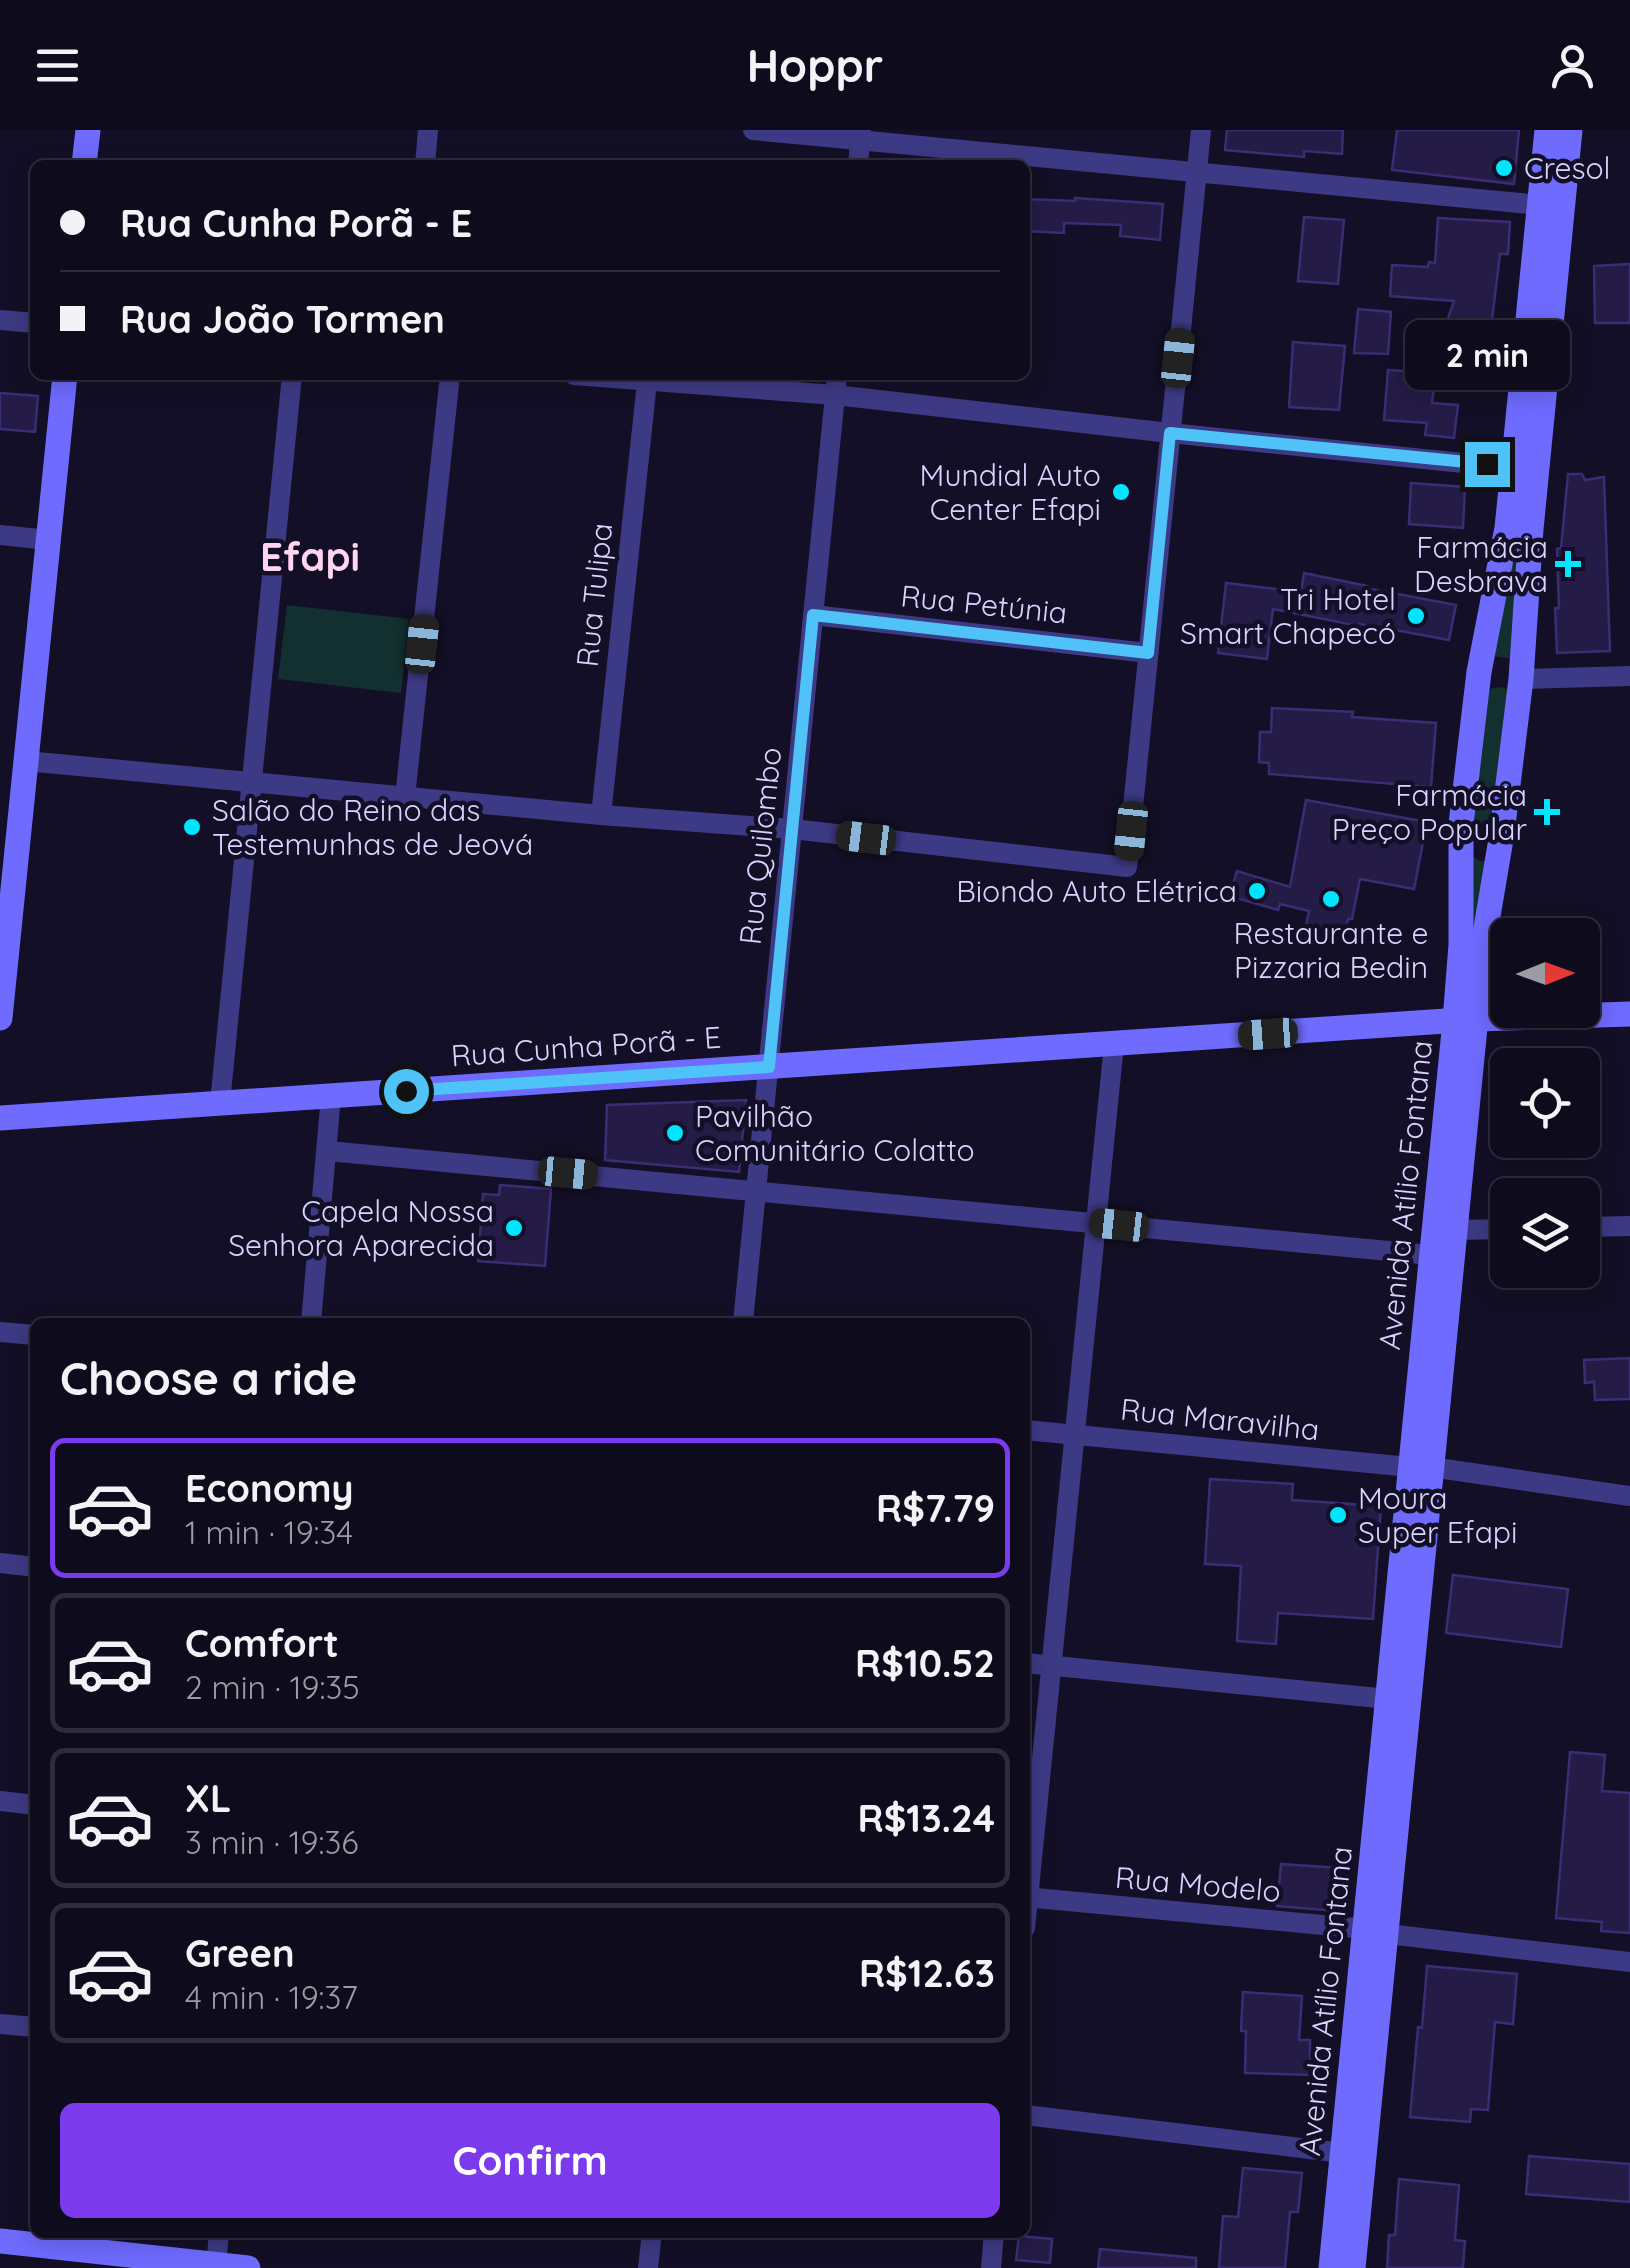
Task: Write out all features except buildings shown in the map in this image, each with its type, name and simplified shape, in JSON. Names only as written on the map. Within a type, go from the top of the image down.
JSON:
[{"type":"main road","points":[[85,160],[88,130]]},
{"type":"main road","name":"Avenida Atílio Fontana","points":[[1353,2268],[1388,1699],[1455,1230],[1465,1020],[1460,824],[1479,672],[1507,528],[1547,130]]},
{"type":"main road","name":"Avenida Atílio Fontana","points":[[1332,2268],[1342,2153],[1376,1932],[1420,1467],[1432,1255],[1465,1020],[1483,946],[1502,833],[1522,679],[1531,529],[1570,130]]},
{"type":"main road","points":[[0,1018],[64,380]]},
{"type":"main road","points":[[1479,672],[1502,667],[1522,679]]},
{"type":"main road","points":[[1460,824],[1479,839],[1491,839],[1502,833]]},
{"type":"main road","name":"Rua Cunha Porã - E","points":[[0,1118],[1465,1020],[1630,1014]]},
{"type":"main road","points":[[0,2241],[248,2268]]},
{"type":"street","points":[[425,160],[428,130]]},
{"type":"street","points":[[753,130],[861,135],[1540,205]]},
{"type":"street","points":[[26,761],[792,829],[1127,867],[1200,130]]},
{"type":"street","points":[[858,160],[861,135]]},
{"type":"street","points":[[0,320],[30,323]]},
{"type":"street","points":[[220,1104],[292,380]]},
{"type":"street","points":[[405,797],[449,380]]},
{"type":"street","points":[[625,380],[836,385],[1170,433],[1512,468]]},
{"type":"street","name":"Rua Tulipa","points":[[601,815],[646,382]]},
{"type":"street","name":"Rua Quilombo","points":[[742,1318],[836,385]]},
{"type":"street","points":[[0,535],[50,540]]},
{"type":"street","name":"Rua Petúnia","points":[[813,615],[1148,653]]},
{"type":"street","points":[[1522,679],[1630,676]]},
{"type":"street","points":[[1030,1860],[1114,1044]]},
{"type":"street","points":[[310,1318],[332,1096]]},
{"type":"street","points":[[328,1151],[1432,1255]]},
{"type":"street","points":[[1600,1227],[1630,1226]]},
{"type":"street","points":[[1455,1230],[1490,1229]]},
{"type":"street","points":[[0,1332],[30,1335]]},
{"type":"street","name":"Rua Maravilha","points":[[1030,1431],[1420,1467],[1630,1496]]},
{"type":"street","points":[[0,1563],[30,1566]]},
{"type":"street","points":[[1030,1664],[1388,1699]]},
{"type":"street","points":[[0,1801],[30,1804]]},
{"type":"street","name":"Rua Modelo","points":[[1030,1897],[1630,1962]]},
{"type":"street","points":[[0,2024],[30,2026]]},
{"type":"street","points":[[1030,2117],[1342,2153]]},
{"type":"street","points":[[216,2266],[218,2238]]},
{"type":"street","points":[[648,2268],[651,2238]]},
{"type":"street","points":[[991,2268],[994,2238]]},
{"type":"green space","points":[[1516,549],[1524,550],[1515,659],[1492,656]]},
{"type":"green space","points":[[287,605],[409,619],[401,693],[278,679]]},
{"type":"green space","points":[[1503,687],[1510,691],[1492,831],[1484,834],[1473,827],[1489,692]]},
{"type":"green space","points":[[1472,856],[1491,861],[1474,953]]},
{"type":"place","name":"Cresol","points":[[1504,168]]},
{"type":"place","name":"Mundial Auto Center Efapi","points":[[1121,492]]},
{"type":"place","name":"Farmácia Desbrava","points":[[1568,564]]},
{"type":"place","name":"Tri Hotel Smart Chapecó","points":[[1416,616]]},
{"type":"place","name":"Farmácia Preço Popular","points":[[1547,812]]},
{"type":"place","name":"Salão do Reino das Testemunhas de Jeová","points":[[192,827]]},
{"type":"place","name":"Biondo Auto Elétrica","points":[[1257,891]]},
{"type":"place","name":"Restaurante e Pizzaria Bedin","points":[[1331,899]]},
{"type":"place","name":"Pavilhão Comunitário Colatto","points":[[675,1133]]},
{"type":"place","name":"Capela Nossa Senhora Aparecida","points":[[514,1228]]},
{"type":"place","name":"Moura Super Efapi","points":[[1338,1515]]},
{"type":"district","name":"Efapi","points":[[310,556]]},
{"type":"route","points":[[406,1091],[769,1067],[813,615],[1148,653],[1170,433],[1487,464]]}]
